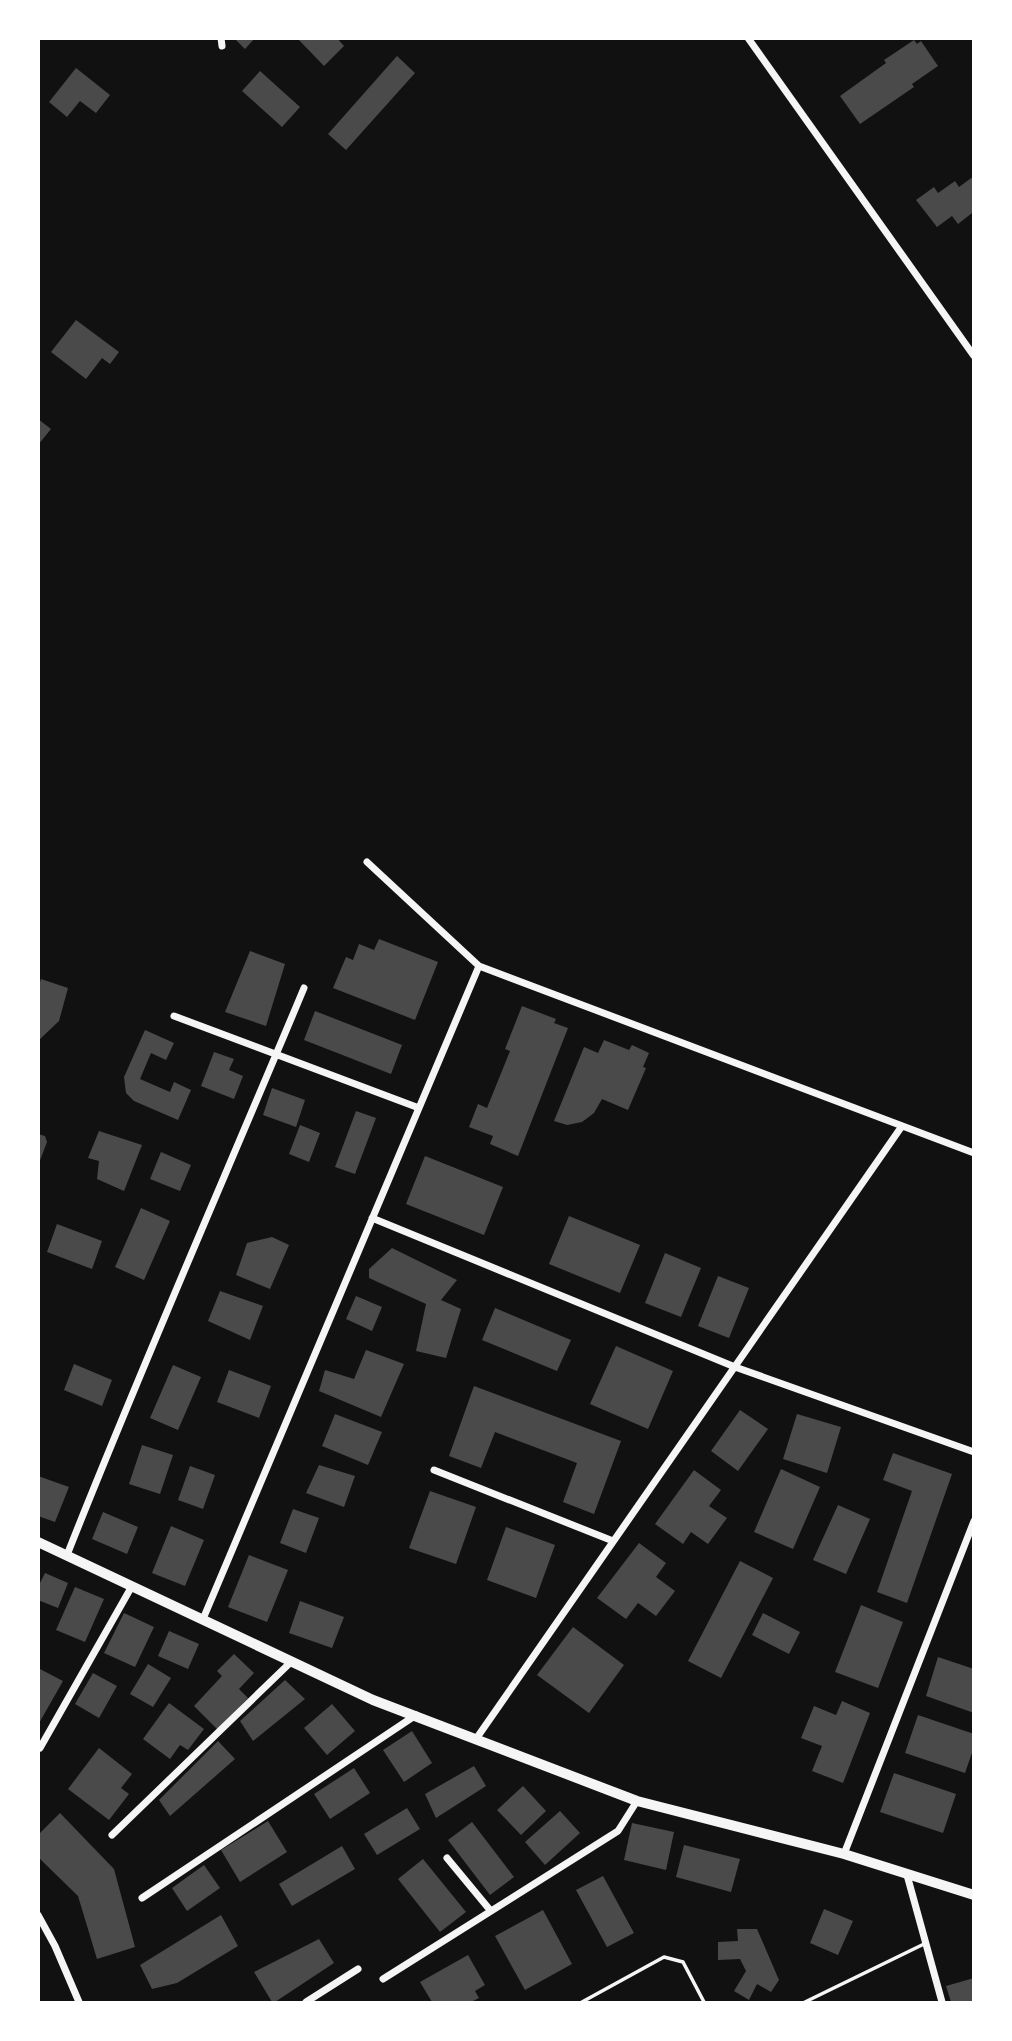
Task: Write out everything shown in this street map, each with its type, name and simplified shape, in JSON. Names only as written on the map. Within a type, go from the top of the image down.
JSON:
[{"type":"street","points":[[748,38],[974,356]]},
{"type":"street","points":[[367,862],[479,966],[974,1153]]},
{"type":"street","points":[[203,1619],[479,966]]},
{"type":"street","points":[[67,1555],[304,988]]},
{"type":"street","points":[[174,1016],[419,1108]]},
{"type":"street","points":[[476,1739],[902,1126]]},
{"type":"street","points":[[372,1218],[735,1367],[974,1451]]},
{"type":"street","points":[[434,1470],[613,1541]]},
{"type":"street","points":[[844,1854],[974,1521]]},
{"type":"street","points":[[38,1542],[373,1700],[638,1801],[844,1854],[974,1895]]},
{"type":"street","points":[[40,1748],[132,1586]]},
{"type":"street","points":[[112,1835],[292,1661]]},
{"type":"street","points":[[142,1898],[416,1715]]},
{"type":"street","points":[[383,1979],[618,1831],[638,1801]]},
{"type":"street","points":[[447,1858],[490,1910]]},
{"type":"street","points":[[907,1875],[942,2003]]},
{"type":"street","points":[[38,1915],[55,1946],[79,2003]]},
{"type":"street","points":[[306,2003],[358,1969]]},
{"type":"lane","points":[[805,2003],[926,1944]]},
{"type":"lane","points":[[582,2003],[664,1957],[683,1962],[704,2003]]},
{"type":"building","points":[[234,38],[255,38],[245,49]]},
{"type":"building","points":[[297,38],[337,38],[344,46],[324,66]]},
{"type":"building","points":[[914,40],[917,44],[921,41],[938,66],[912,84],[914,87],[860,124],[840,96],[886,63],[884,60]]},
{"type":"building","points":[[397,56],[415,73],[346,150],[328,134]]},
{"type":"building","points":[[76,68],[110,95],[96,113],[80,101],[67,117],[49,102]]},
{"type":"building","points":[[260,71],[300,107],[282,127],[242,91]]},
{"type":"building","points":[[974,176],[974,215],[972,213],[958,224],[952,216],[937,227],[916,200],[934,187],[938,193],[955,181],[959,187]]},
{"type":"building","points":[[76,320],[119,352],[110,364],[102,358],[86,379],[51,352]]},
{"type":"building","points":[[38,419],[51,429],[38,445]]},
{"type":"building","points":[[379,939],[438,962],[415,1020],[333,988],[346,957],[353,960],[359,944],[374,950]]},
{"type":"building","points":[[250,951],[285,964],[266,1026],[225,1012]]},
{"type":"building","points":[[41,979],[68,988],[59,1021],[38,1041],[38,988]]},
{"type":"building","points":[[522,1006],[556,1019],[554,1023],[568,1028],[518,1156],[490,1144],[493,1136],[469,1127],[478,1104],[487,1108],[510,1051],[505,1049]]},
{"type":"building","points":[[315,1011],[402,1045],[391,1074],[304,1040]]},
{"type":"building","points":[[145,1030],[174,1043],[166,1060],[151,1053],[140,1079],[170,1092],[174,1082],[191,1090],[178,1120],[134,1101],[126,1093],[124,1077]]},
{"type":"building","points":[[604,1040],[629,1050],[632,1045],[649,1053],[643,1067],[646,1068],[628,1110],[602,1099],[594,1113],[582,1122],[567,1125],[554,1121],[584,1047],[598,1053]]},
{"type":"building","points":[[214,1052],[234,1059],[229,1070],[243,1076],[234,1099],[201,1086]]},
{"type":"building","points":[[272,1088],[305,1100],[296,1127],[263,1115]]},
{"type":"building","points":[[356,1111],[376,1118],[355,1174],[335,1167]]},
{"type":"building","points":[[300,1125],[320,1133],[309,1162],[289,1154]]},
{"type":"building","points":[[99,1131],[142,1145],[124,1191],[97,1179],[99,1161],[88,1158]]},
{"type":"building","points":[[38,1134],[45,1136],[47,1142],[39,1163]]},
{"type":"building","points":[[161,1152],[191,1165],[180,1191],[150,1179]]},
{"type":"building","points":[[425,1156],[503,1187],[484,1235],[406,1204]]},
{"type":"building","points":[[141,1208],[170,1221],[144,1280],[115,1267]]},
{"type":"building","points":[[569,1216],[640,1245],[620,1293],[549,1264]]},
{"type":"building","points":[[57,1224],[102,1241],[92,1269],[47,1252]]},
{"type":"building","points":[[272,1237],[289,1245],[270,1289],[236,1275],[247,1243]]},
{"type":"building","points":[[392,1248],[457,1280],[441,1300],[461,1309],[446,1358],[416,1351],[426,1304],[369,1278],[369,1269]]},
{"type":"building","points":[[665,1253],[701,1268],[681,1317],[645,1303]]},
{"type":"building","points":[[718,1276],[749,1288],[729,1338],[698,1326]]},
{"type":"building","points":[[220,1291],[263,1306],[250,1340],[208,1321]]},
{"type":"building","points":[[356,1296],[382,1307],[372,1331],[346,1319]]},
{"type":"building","points":[[495,1308],[571,1340],[557,1371],[482,1340]]},
{"type":"building","points":[[616,1346],[673,1371],[648,1429],[590,1404]]},
{"type":"building","points":[[366,1350],[404,1364],[381,1417],[319,1391],[325,1370],[354,1379]]},
{"type":"building","points":[[74,1364],[112,1380],[102,1406],[64,1390]]},
{"type":"building","points":[[173,1365],[201,1377],[178,1430],[150,1418]]},
{"type":"building","points":[[229,1370],[271,1386],[259,1418],[217,1402]]},
{"type":"building","points":[[474,1386],[621,1441],[594,1514],[563,1502],[577,1463],[495,1432],[481,1468],[449,1456]]},
{"type":"building","points":[[740,1410],[768,1429],[738,1471],[711,1451]]},
{"type":"building","points":[[335,1414],[382,1432],[368,1465],[322,1446]]},
{"type":"building","points":[[797,1414],[841,1427],[827,1473],[783,1459]]},
{"type":"building","points":[[142,1445],[173,1455],[160,1494],[129,1484]]},
{"type":"building","points":[[893,1453],[952,1474],[907,1603],[877,1592],[912,1491],[883,1480]]},
{"type":"building","points":[[319,1465],[355,1476],[344,1507],[306,1493]]},
{"type":"building","points":[[190,1466],[215,1475],[203,1509],[178,1500]]},
{"type":"building","points":[[781,1469],[820,1487],[793,1549],[754,1532]]},
{"type":"building","points":[[694,1470],[721,1490],[709,1506],[727,1518],[708,1544],[691,1532],[683,1544],[655,1524]]},
{"type":"building","points":[[38,1476],[69,1487],[55,1522],[38,1516]]},
{"type":"building","points":[[430,1491],[476,1507],[456,1564],[409,1548]]},
{"type":"building","points":[[838,1505],[870,1519],[846,1574],[813,1560]]},
{"type":"building","points":[[293,1509],[319,1518],[306,1553],[280,1543]]},
{"type":"building","points":[[103,1512],[138,1527],[127,1554],[92,1539]]},
{"type":"building","points":[[171,1526],[204,1540],[185,1586],[152,1573]]},
{"type":"building","points":[[506,1527],[555,1545],[536,1598],[487,1580]]},
{"type":"building","points":[[639,1543],[666,1563],[656,1577],[675,1591],[656,1616],[638,1603],[626,1619],[597,1598]]},
{"type":"building","points":[[249,1555],[288,1570],[267,1622],[228,1607]]},
{"type":"building","points":[[740,1561],[773,1578],[721,1678],[688,1661]]},
{"type":"building","points":[[45,1573],[68,1583],[58,1608],[38,1600],[38,1587]]},
{"type":"building","points":[[75,1587],[104,1599],[85,1642],[56,1630]]},
{"type":"building","points":[[300,1601],[344,1617],[332,1648],[289,1633]]},
{"type":"building","points":[[861,1605],[903,1622],[878,1688],[835,1672]]},
{"type":"building","points":[[124,1613],[154,1627],[135,1667],[104,1653]]},
{"type":"building","points":[[763,1613],[800,1632],[789,1654],[752,1635]]},
{"type":"building","points":[[573,1627],[624,1665],[589,1713],[537,1675]]},
{"type":"building","points":[[169,1631],[199,1644],[188,1669],[158,1656]]},
{"type":"building","points":[[234,1654],[254,1673],[239,1689],[248,1698],[218,1730],[194,1706],[222,1676],[217,1671]]},
{"type":"building","points":[[938,1657],[974,1669],[974,1713],[926,1696]]},
{"type":"building","points":[[148,1664],[171,1678],[153,1707],[130,1694]]},
{"type":"building","points":[[38,1668],[63,1681],[38,1725]]},
{"type":"building","points":[[93,1673],[117,1686],[99,1718],[75,1704]]},
{"type":"building","points":[[285,1680],[305,1699],[253,1741],[240,1721]]},
{"type":"building","points":[[842,1701],[870,1713],[843,1783],[812,1771],[822,1746],[801,1738],[814,1706],[836,1715]]},
{"type":"building","points":[[169,1703],[204,1729],[188,1750],[180,1745],[170,1759],[143,1739]]},
{"type":"building","points":[[332,1704],[355,1731],[327,1755],[304,1728]]},
{"type":"building","points":[[918,1715],[974,1734],[974,1747],[965,1773],[905,1753]]},
{"type":"building","points":[[412,1731],[432,1763],[404,1782],[383,1750]]},
{"type":"building","points":[[218,1741],[235,1759],[170,1816],[159,1800]]},
{"type":"building","points":[[99,1748],[132,1774],[121,1788],[129,1794],[109,1820],[68,1789]]},
{"type":"building","points":[[474,1766],[486,1786],[436,1818],[425,1794]]},
{"type":"building","points":[[354,1768],[370,1793],[330,1819],[314,1794]]},
{"type":"building","points":[[894,1773],[956,1794],[943,1833],[880,1812]]},
{"type":"building","points":[[523,1786],[546,1811],[521,1835],[497,1810]]},
{"type":"building","points":[[407,1808],[420,1829],[377,1855],[364,1834]]},
{"type":"building","points":[[560,1811],[580,1833],[545,1865],[525,1842]]},
{"type":"building","points":[[60,1813],[114,1869],[135,1947],[97,1959],[78,1896],[38,1857],[38,1835]]},
{"type":"building","points":[[268,1821],[287,1852],[240,1882],[221,1850]]},
{"type":"building","points":[[472,1822],[514,1877],[490,1895],[448,1840]]},
{"type":"building","points":[[632,1823],[674,1832],[666,1870],[624,1860]]},
{"type":"building","points":[[684,1845],[740,1859],[731,1892],[676,1877]]},
{"type":"building","points":[[342,1846],[355,1869],[292,1906],[279,1884]]},
{"type":"building","points":[[423,1859],[466,1912],[440,1932],[398,1879]]},
{"type":"building","points":[[204,1865],[220,1888],[187,1911],[172,1888]]},
{"type":"building","points":[[603,1876],[634,1933],[607,1947],[576,1890]]},
{"type":"building","points":[[824,1909],[853,1921],[838,1955],[810,1943]]},
{"type":"building","points":[[543,1910],[572,1964],[525,1990],[495,1936]]},
{"type":"building","points":[[221,1915],[238,1946],[177,1983],[152,1989],[140,1965]]},
{"type":"building","points":[[737,1929],[757,1929],[779,1980],[771,1992],[757,1984],[749,2000],[734,1991],[746,1971],[740,1959],[718,1960],[718,1942],[738,1941]]},
{"type":"building","points":[[319,1939],[334,1963],[272,2002],[254,1972]]},
{"type":"building","points":[[468,1955],[485,1985],[475,1991],[479,1998],[471,2002],[432,2002],[420,1982]]},
{"type":"building","points":[[974,1978],[974,2002],[951,2002],[946,1986]]}]
